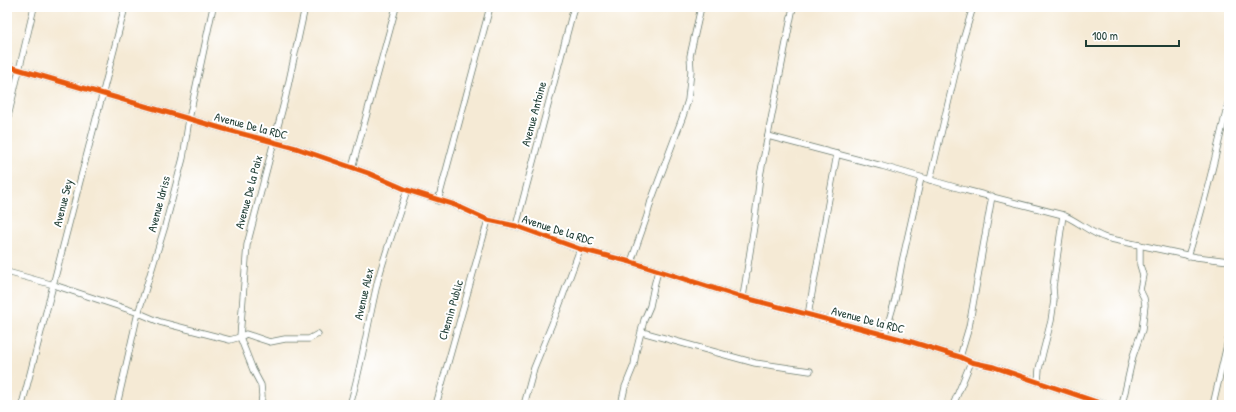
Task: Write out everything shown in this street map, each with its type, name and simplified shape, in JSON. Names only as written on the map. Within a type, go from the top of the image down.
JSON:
[{"type":"street","points":[[7,121],[34,7]]},
{"type":"street","name":"Avenue Sey","points":[[22,405],[125,7]]},
{"type":"street","name":"Avenue Idriss","points":[[117,405],[139,313],[183,158],[189,119],[213,7]]},
{"type":"street","name":"Avenue De la Paix","points":[[240,337],[247,245],[286,95],[305,7]]},
{"type":"street","points":[[352,168],[396,7]]},
{"type":"street","points":[[438,201],[490,7]]},
{"type":"street","name":"Avenue Antoine","points":[[516,226],[574,7]]},
{"type":"street","points":[[631,262],[685,111],[688,100],[691,71],[690,56],[701,7]]},
{"type":"street","points":[[743,298],[760,176],[793,7]]},
{"type":"street","points":[[930,180],[963,40],[973,7]]},
{"type":"street","name":"Avenue De la RDC","points":[[7,66],[189,119],[296,148],[368,173],[407,190],[455,206],[488,220],[516,226],[580,249],[631,262],[743,298],[885,334],[960,357],[971,362],[994,367],[1106,405]]},
{"type":"street","points":[[1188,256],[1207,191],[1229,100]]},
{"type":"street","points":[[768,136],[1063,215],[1072,218],[1096,235],[1188,256],[1229,261]]},
{"type":"street","points":[[808,315],[838,154]]},
{"type":"street","points":[[885,334],[895,300],[921,178]]},
{"type":"street","name":"Avenue Alex","points":[[350,405],[357,381],[363,348],[386,250],[407,190]]},
{"type":"street","points":[[960,357],[969,327],[992,196]]},
{"type":"street","points":[[1038,382],[1043,352],[1051,321],[1054,300],[1053,287],[1063,215]]},
{"type":"street","name":"Chemin Public","points":[[436,405],[488,220]]},
{"type":"street","points":[[1122,405],[1133,356],[1142,330],[1144,298],[1140,290],[1143,275],[1140,265],[1140,245]]},
{"type":"street","points":[[524,405],[534,368],[580,249]]},
{"type":"street","points":[[621,405],[625,387],[634,365],[644,320],[650,306],[658,271]]},
{"type":"street","points":[[7,272],[54,285],[139,313],[160,322],[230,340],[246,334],[270,342],[285,339],[309,339],[318,334]]},
{"type":"street","points":[[642,332],[755,363],[810,371]]},
{"type":"street","points":[[1213,405],[1229,336]]},
{"type":"street","points":[[240,337],[253,370],[261,385],[261,405]]},
{"type":"street","points":[[953,405],[971,362]]},
{"type":"cycle path","points":[[7,66],[224,129],[296,148],[368,173],[407,190],[455,205],[488,220],[516,226],[580,249],[631,262],[738,296],[912,342],[960,357],[971,362],[994,367],[1106,405]]}]
